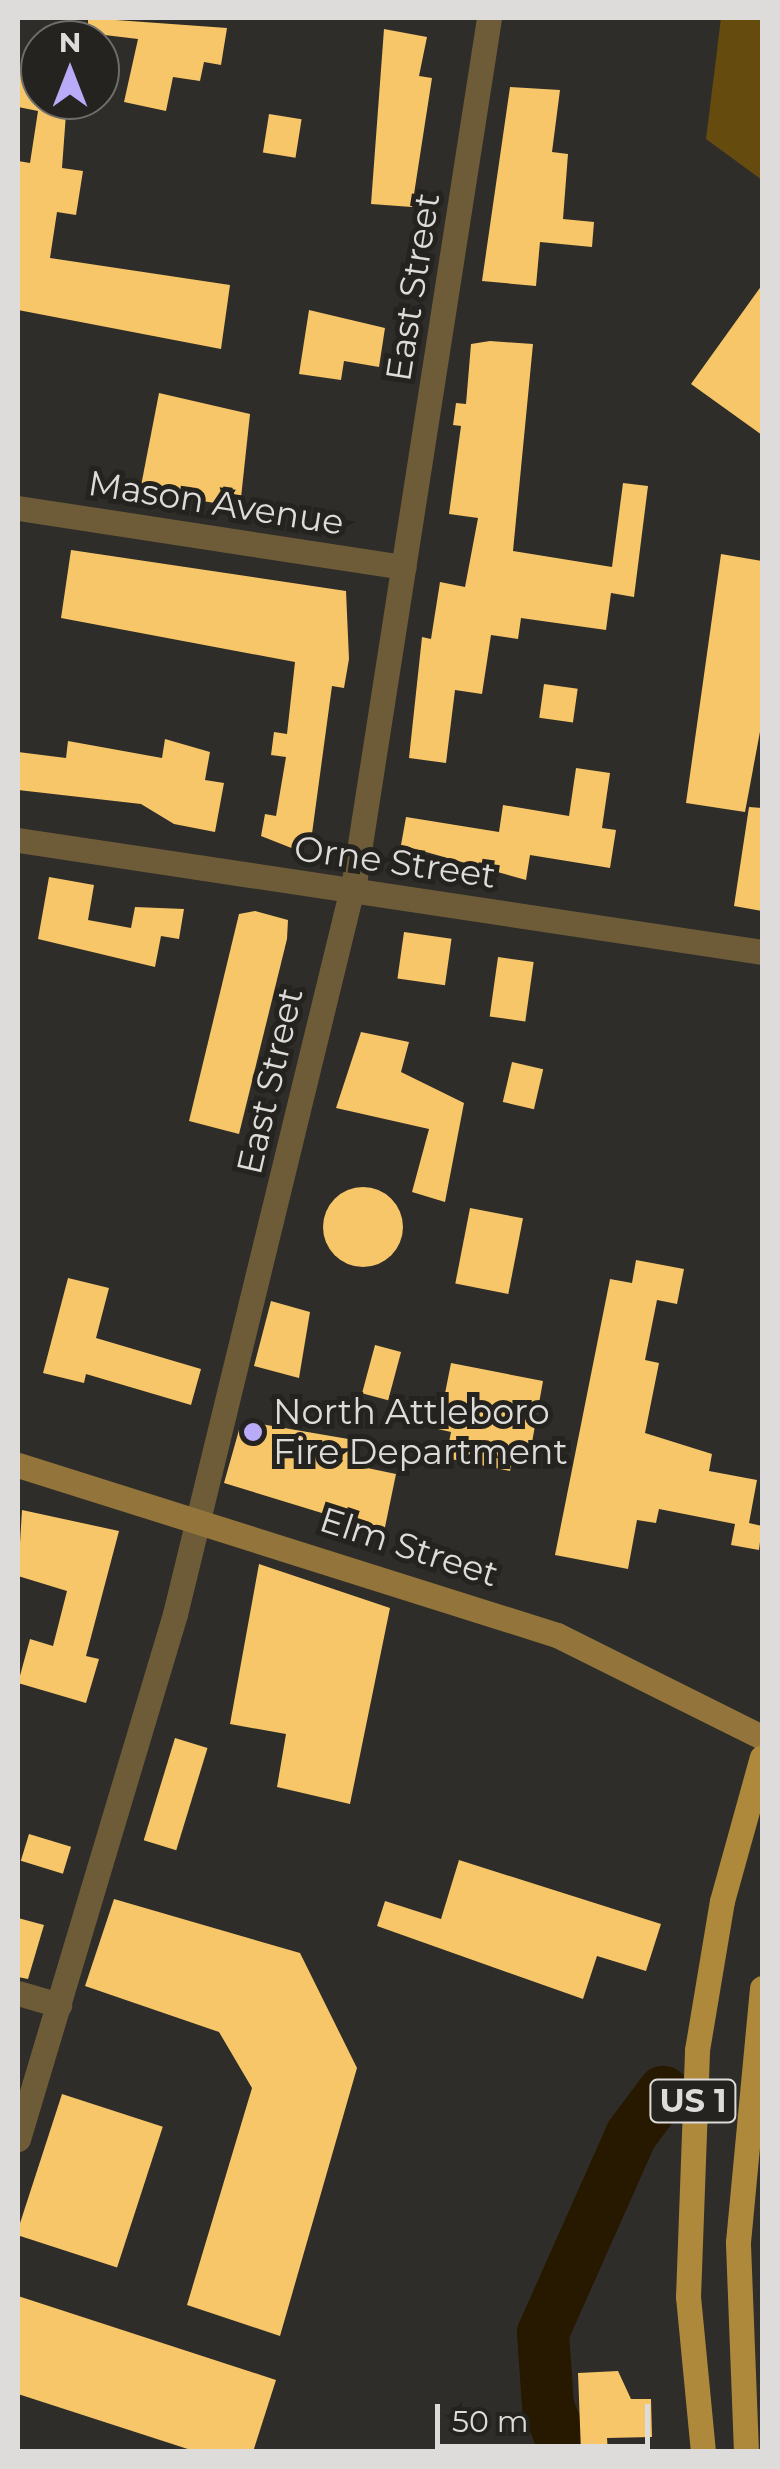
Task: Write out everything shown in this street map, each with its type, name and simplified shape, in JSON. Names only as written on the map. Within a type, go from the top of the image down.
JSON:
[{"type":"main road","name":"Elm Street","points":[[18,1465],[198,1516],[557,1635],[762,1737]]},
{"type":"main road","name":"US 1","points":[[703,2452],[688,2297],[697,2050],[722,1900],[762,1757]]},
{"type":"main road","name":"US 1","points":[[746,2452],[738,2242],[762,1988]]},
{"type":"street","name":"East Street","points":[[18,2138],[198,1516],[351,890],[489,18]]},
{"type":"street","name":"Mason Avenue","points":[[18,508],[404,567]]},
{"type":"street","name":"Orne Street","points":[[18,840],[762,952]]},
{"type":"street","points":[[18,1993],[59,2005]]},
{"type":"shaded area","points":[[721,18],[762,18],[762,180],[706,139]]},
{"type":"building","points":[[120,20],[227,28],[221,65],[204,62],[200,81],[173,77],[166,111],[124,102],[138,39],[120,37]]},
{"type":"building","points":[[384,29],[427,37],[419,76],[432,78],[412,207],[371,204]]},
{"type":"building","points":[[18,72],[20,107],[18,107]]},
{"type":"building","points":[[510,87],[560,90],[552,152],[568,154],[563,219],[594,222],[592,247],[540,242],[536,286],[482,281]]},
{"type":"building","points":[[269,114],[302,119],[295,158],[263,153]]},
{"type":"building","points":[[37,120],[66,120],[62,168],[83,171],[76,215],[57,212],[50,258],[230,285],[221,349],[18,310],[18,161],[30,163]]},
{"type":"building","points":[[762,285],[762,435],[691,384]]},
{"type":"building","points":[[309,310],[385,328],[379,367],[344,361],[341,380],[299,374]]},
{"type":"building","points":[[471,344],[533,344],[513,551],[612,567],[623,483],[648,486],[634,597],[611,593],[606,630],[521,618],[518,639],[491,635],[482,694],[455,690],[446,763],[409,758],[422,637],[431,639],[440,582],[465,587],[478,518],[449,514],[461,426],[453,425],[456,403],[466,404]]},
{"type":"building","points":[[159,393],[250,414],[240,507],[140,491]]},
{"type":"building","points":[[71,550],[346,591],[349,659],[344,688],[332,686],[311,841],[296,838],[294,849],[261,836],[265,814],[276,816],[286,757],[271,755],[274,732],[287,734],[295,662],[61,618]]},
{"type":"building","points":[[721,554],[762,561],[762,721],[745,812],[686,803]]},
{"type":"building","points":[[544,684],[578,689],[573,722],[539,718]]},
{"type":"building","points":[[165,739],[210,752],[205,780],[224,783],[215,832],[174,824],[141,804],[18,790],[18,752],[66,758],[68,741],[162,758]]},
{"type":"building","points":[[576,768],[610,773],[602,828],[616,830],[610,868],[530,855],[526,880],[401,845],[406,817],[499,832],[503,805],[569,816]]},
{"type":"building","points":[[749,807],[762,808],[762,911],[734,906]]},
{"type":"building","points":[[49,877],[94,885],[88,920],[131,928],[135,907],[184,909],[179,939],[161,936],[155,967],[38,939]]},
{"type":"building","points":[[255,911],[288,920],[287,939],[239,1134],[189,1121],[239,914]]},
{"type":"building","points":[[404,932],[452,939],[445,985],[397,979]]},
{"type":"building","points":[[498,957],[534,962],[525,1021],[490,1016]]},
{"type":"building","points":[[361,1032],[409,1042],[401,1072],[464,1103],[445,1202],[412,1192],[429,1129],[336,1108]]},
{"type":"building","points":[[512,1062],[543,1069],[534,1109],[503,1102]]},
{"type":"building","points":[[363,1187],[378,1190],[391,1199],[400,1212],[400,1242],[391,1255],[378,1264],[363,1267],[348,1264],[335,1255],[326,1242],[323,1227],[326,1212],[335,1199],[348,1190]]},
{"type":"building","points":[[470,1208],[523,1218],[508,1294],[455,1284]]},
{"type":"building","points":[[636,1260],[684,1269],[677,1304],[657,1300],[645,1360],[659,1363],[645,1433],[712,1454],[709,1471],[757,1480],[749,1523],[762,1526],[759,1550],[731,1545],[735,1524],[659,1509],[656,1523],[637,1520],[628,1569],[555,1555],[610,1279],[632,1283]]},
{"type":"building","points":[[68,1278],[109,1288],[96,1338],[201,1369],[191,1405],[86,1374],[84,1383],[43,1373]]},
{"type":"building","points":[[271,1301],[310,1312],[299,1378],[254,1366]]},
{"type":"building","points":[[375,1345],[401,1352],[388,1400],[362,1393]]},
{"type":"building","points":[[451,1363],[543,1381],[531,1448],[515,1446],[510,1471],[446,1458],[451,1432],[438,1429]]},
{"type":"building","points":[[255,1423],[360,1441],[353,1465],[396,1474],[384,1532],[224,1483],[239,1430],[252,1434]]},
{"type":"building","points":[[22,1510],[119,1531],[86,1656],[99,1659],[86,1703],[18,1683],[30,1639],[53,1646],[67,1591],[18,1576]]},
{"type":"building","points":[[259,1564],[390,1608],[350,1804],[277,1787],[286,1734],[230,1724]]},
{"type":"building","points":[[175,1738],[208,1748],[176,1850],[144,1840]]},
{"type":"building","points":[[29,1834],[71,1847],[63,1874],[21,1861]]},
{"type":"building","points":[[459,1860],[661,1924],[646,1971],[597,1956],[583,1999],[377,1926],[385,1901],[441,1919]]},
{"type":"building","points":[[114,1899],[300,1953],[357,2068],[280,2336],[187,2305],[252,2088],[219,2032],[85,1986]]},
{"type":"building","points":[[18,1918],[44,1925],[28,1979],[18,1977]]},
{"type":"building","points":[[62,2094],[163,2127],[117,2268],[18,2235]]},
{"type":"building","points":[[18,2296],[276,2380],[253,2452],[197,2452],[18,2394]]},
{"type":"building","points":[[618,2371],[631,2399],[651,2399],[652,2437],[607,2438],[608,2452],[581,2452],[578,2373]]},
{"type":"waterway","points":[[566,2452],[548,2406],[543,2333],[631,2135],[663,2092]]},
{"type":"place","name":"North Attleboro Fire Department","points":[[253,1432]]}]
